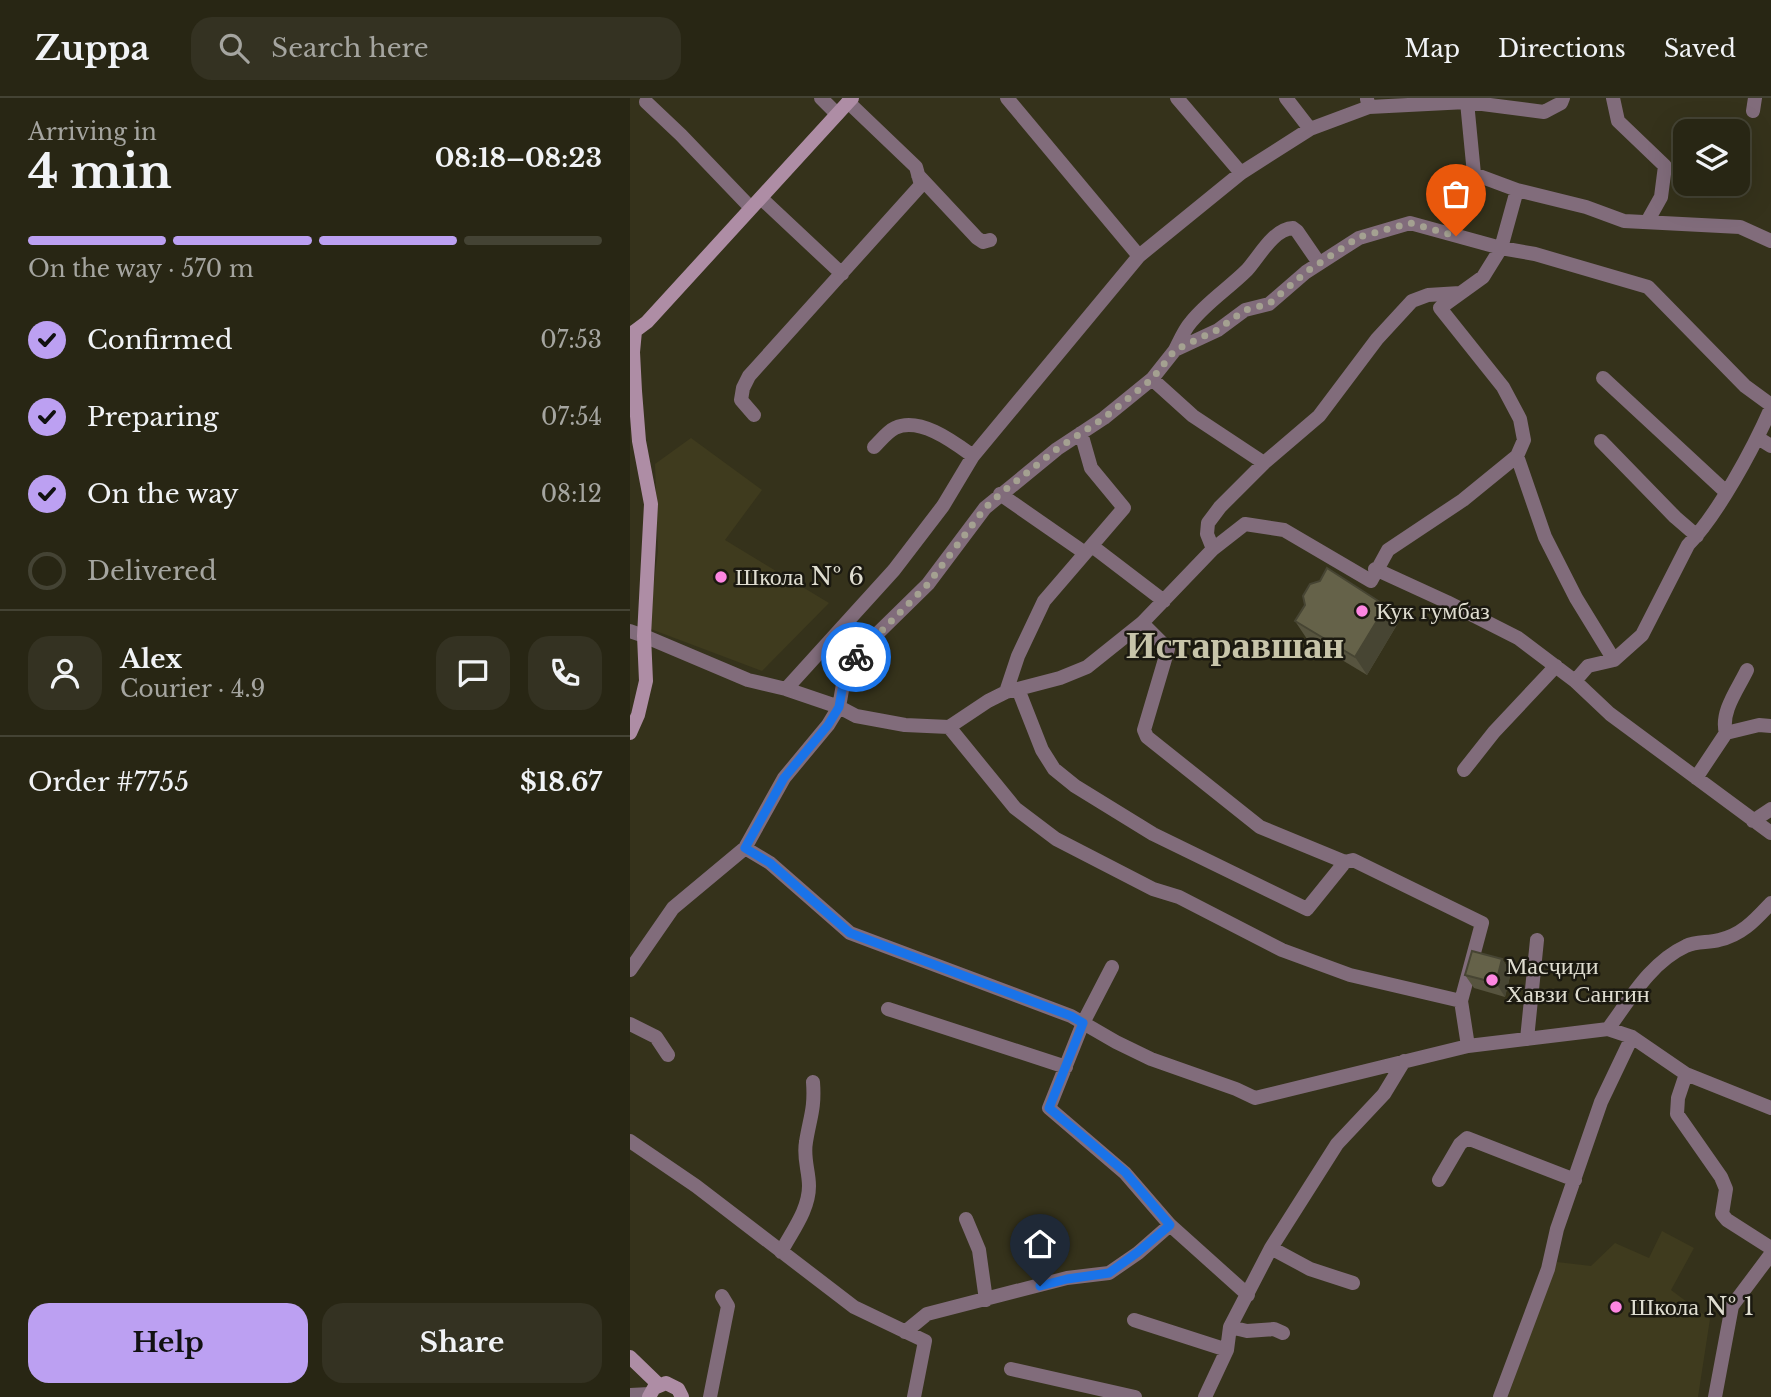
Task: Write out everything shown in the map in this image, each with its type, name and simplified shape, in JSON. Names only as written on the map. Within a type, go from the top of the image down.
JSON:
[{"type":"main road","points":[[630,733],[638,715],[646,681],[645,636],[651,504],[632,390],[633,326],[647,322],[850,100]]},
{"type":"main road","points":[[630,1357],[653,1392],[673,1385],[682,1397]]},
{"type":"street","points":[[821,98],[836,114]]},
{"type":"street","points":[[1007,98],[1139,256]]},
{"type":"street","points":[[1177,98],[1241,173]]},
{"type":"street","points":[[1286,98],[1310,129]]},
{"type":"street","points":[[786,689],[894,570],[943,506],[973,456],[1139,256],[1241,173],[1310,129],[1368,102],[1467,102],[1544,112],[1561,103],[1563,98]]},
{"type":"street","points":[[1613,98],[1618,121],[1665,166],[1661,197],[1647,222]]},
{"type":"street","points":[[754,415],[741,400],[749,376],[921,185],[916,167],[850,100]]},
{"type":"street","points":[[646,102],[756,202],[842,274]]},
{"type":"street","points":[[1467,102],[1474,174],[1517,190],[1586,207],[1624,221],[1740,227],[1771,241]]},
{"type":"street","points":[[918,174],[977,238],[983,242],[989,240]]},
{"type":"street","points":[[630,631],[748,680],[786,689],[839,707],[856,716],[905,725],[949,727],[988,701],[1012,690],[1060,678],[1087,667],[1142,623],[1213,549],[1245,524],[1284,530],[1371,581],[1375,569],[1388,550],[1464,500],[1517,456],[1524,440],[1520,419],[1503,387],[1440,308],[1483,277],[1501,248],[1517,190]]},
{"type":"street","points":[[1175,350],[1217,330],[1245,310],[1269,304],[1319,263],[1359,237],[1410,223],[1501,248],[1535,254],[1648,287],[1745,386],[1771,407],[1758,438],[1726,492],[1688,545],[1642,635],[1614,660],[1588,666],[1575,681]]},
{"type":"street","points":[[630,970],[673,908],[715,876],[745,848],[784,778],[828,725],[839,707],[845,673],[853,660],[928,584],[985,508],[1057,449],[1104,418],[1152,379],[1200,311],[1247,270],[1269,243],[1286,228],[1297,231],[1319,263]]},
{"type":"street","points":[[1213,549],[1207,534],[1208,523],[1220,507],[1264,463],[1319,416],[1377,339],[1412,301],[1428,295],[1462,293]]},
{"type":"street","points":[[1603,378],[1726,492]]},
{"type":"street","points":[[1152,379],[1193,416],[1264,463]]},
{"type":"street","points":[[874,447],[895,428],[910,425],[949,439],[973,456]]},
{"type":"street","points":[[1081,433],[1091,468],[1124,508],[1044,601],[1018,656],[1012,690],[1042,750],[1054,769],[1075,786],[1153,834],[1307,909],[1345,862]]},
{"type":"street","points":[[1758,438],[1771,446]]},
{"type":"street","points":[[1601,441],[1697,536]]},
{"type":"street","points":[[1517,456],[1545,537],[1576,598],[1614,660]]},
{"type":"street","points":[[1000,494],[1164,601]]},
{"type":"street","points":[[1375,569],[1447,601],[1518,638],[1575,681],[1610,714],[1771,833]]},
{"type":"street","points":[[1142,623],[1168,649],[1144,730],[1146,737],[1260,827],[1345,862],[1353,860],[1482,923],[1461,1001],[1468,1046]]},
{"type":"street","points":[[1464,770],[1494,732],[1556,666]]},
{"type":"street","points":[[1696,778],[1726,733],[1724,720],[1747,670]]},
{"type":"street","points":[[1726,733],[1759,725],[1771,726]]},
{"type":"street","points":[[949,727],[1015,808],[1056,839],[1153,889],[1179,897],[1282,950],[1350,975],[1461,1001]]},
{"type":"street","points":[[1753,821],[1771,809]]},
{"type":"street","points":[[745,848],[770,863],[850,933],[1071,1016],[1152,1059],[1255,1098],[1468,1046],[1608,1029],[1632,1037],[1686,1074],[1771,1108]]},
{"type":"street","points":[[1608,1029],[1644,979],[1659,964],[1688,945],[1719,940],[1742,932],[1771,903]]},
{"type":"street","points":[[1527,1039],[1537,940]]},
{"type":"street","points":[[1112,967],[1083,1023],[1049,1108],[1125,1172],[1170,1225],[1248,1295]]},
{"type":"street","points":[[888,1009],[1066,1067]]},
{"type":"street","points":[[630,1024],[656,1037],[668,1055]]},
{"type":"street","points":[[1500,1397],[1548,1269],[1557,1229],[1601,1102],[1632,1037]]},
{"type":"street","points":[[1205,1397],[1227,1349],[1230,1327],[1271,1248],[1337,1144],[1384,1094],[1404,1061]]},
{"type":"street","points":[[1686,1074],[1678,1098],[1677,1114],[1721,1177],[1726,1189],[1722,1214],[1771,1248]]},
{"type":"street","points":[[781,1252],[806,1206],[809,1185],[805,1162],[806,1143],[815,1107],[813,1082]]},
{"type":"street","points":[[1439,1180],[1466,1138],[1575,1180]]},
{"type":"street","points":[[630,1141],[696,1186],[854,1307],[925,1341],[914,1397]]},
{"type":"street","points":[[966,1219],[979,1250],[986,1300]]},
{"type":"street","points":[[905,1332],[927,1314],[1067,1279],[1109,1273],[1170,1225]]},
{"type":"street","points":[[1271,1248],[1310,1269],[1353,1283]]},
{"type":"street","points":[[1716,1397],[1732,1306],[1769,1260]]},
{"type":"street","points":[[710,1397],[728,1306],[722,1296]]},
{"type":"street","points":[[1134,1320],[1227,1349]]},
{"type":"street","points":[[1230,1327],[1247,1331],[1274,1329],[1283,1333]]},
{"type":"street","points":[[1011,1369],[1135,1397]]},
{"type":"street","points":[[630,1395],[653,1392]]},
{"type":"shaded area","name":"Школа № 6","points":[[691,438],[762,490],[725,540],[829,603],[762,671],[648,628],[658,551],[655,464]]},
{"type":"shaded area","name":"Школа № 1","points":[[1662,1231],[1694,1248],[1671,1290],[1710,1319],[1698,1397],[1508,1397],[1557,1262],[1591,1266],[1615,1243],[1649,1258]]},
{"type":"building","points":[[1327,568],[1386,606],[1355,657],[1295,621],[1305,605],[1303,596],[1310,584],[1320,581]]},
{"type":"building","points":[[1472,951],[1502,959],[1496,983],[1465,975]]},
{"type":"way so far","points":[[856,657],[928,584],[985,508],[1057,449],[1104,418],[1152,379],[1175,350],[1217,330],[1245,310],[1269,304],[1306,272],[1359,237],[1410,223],[1456,236]]},
{"type":"place","name":"Школа № 6","points":[[721,577]]},
{"type":"place","name":"Кук гумбаз","points":[[1362,611]]},
{"type":"place","name":"Масҷиди Хавзи Сангин","points":[[1492,980]]},
{"type":"place","name":"Школа № 1","points":[[1616,1307]]},
{"type":"district","name":"Истаравшан","points":[[1235,645]]},
{"type":"route","points":[[856,657],[845,673],[839,707],[828,725],[784,778],[745,848],[770,863],[850,933],[1071,1016],[1083,1023],[1049,1108],[1125,1172],[1170,1225],[1109,1273],[1040,1286]]}]
